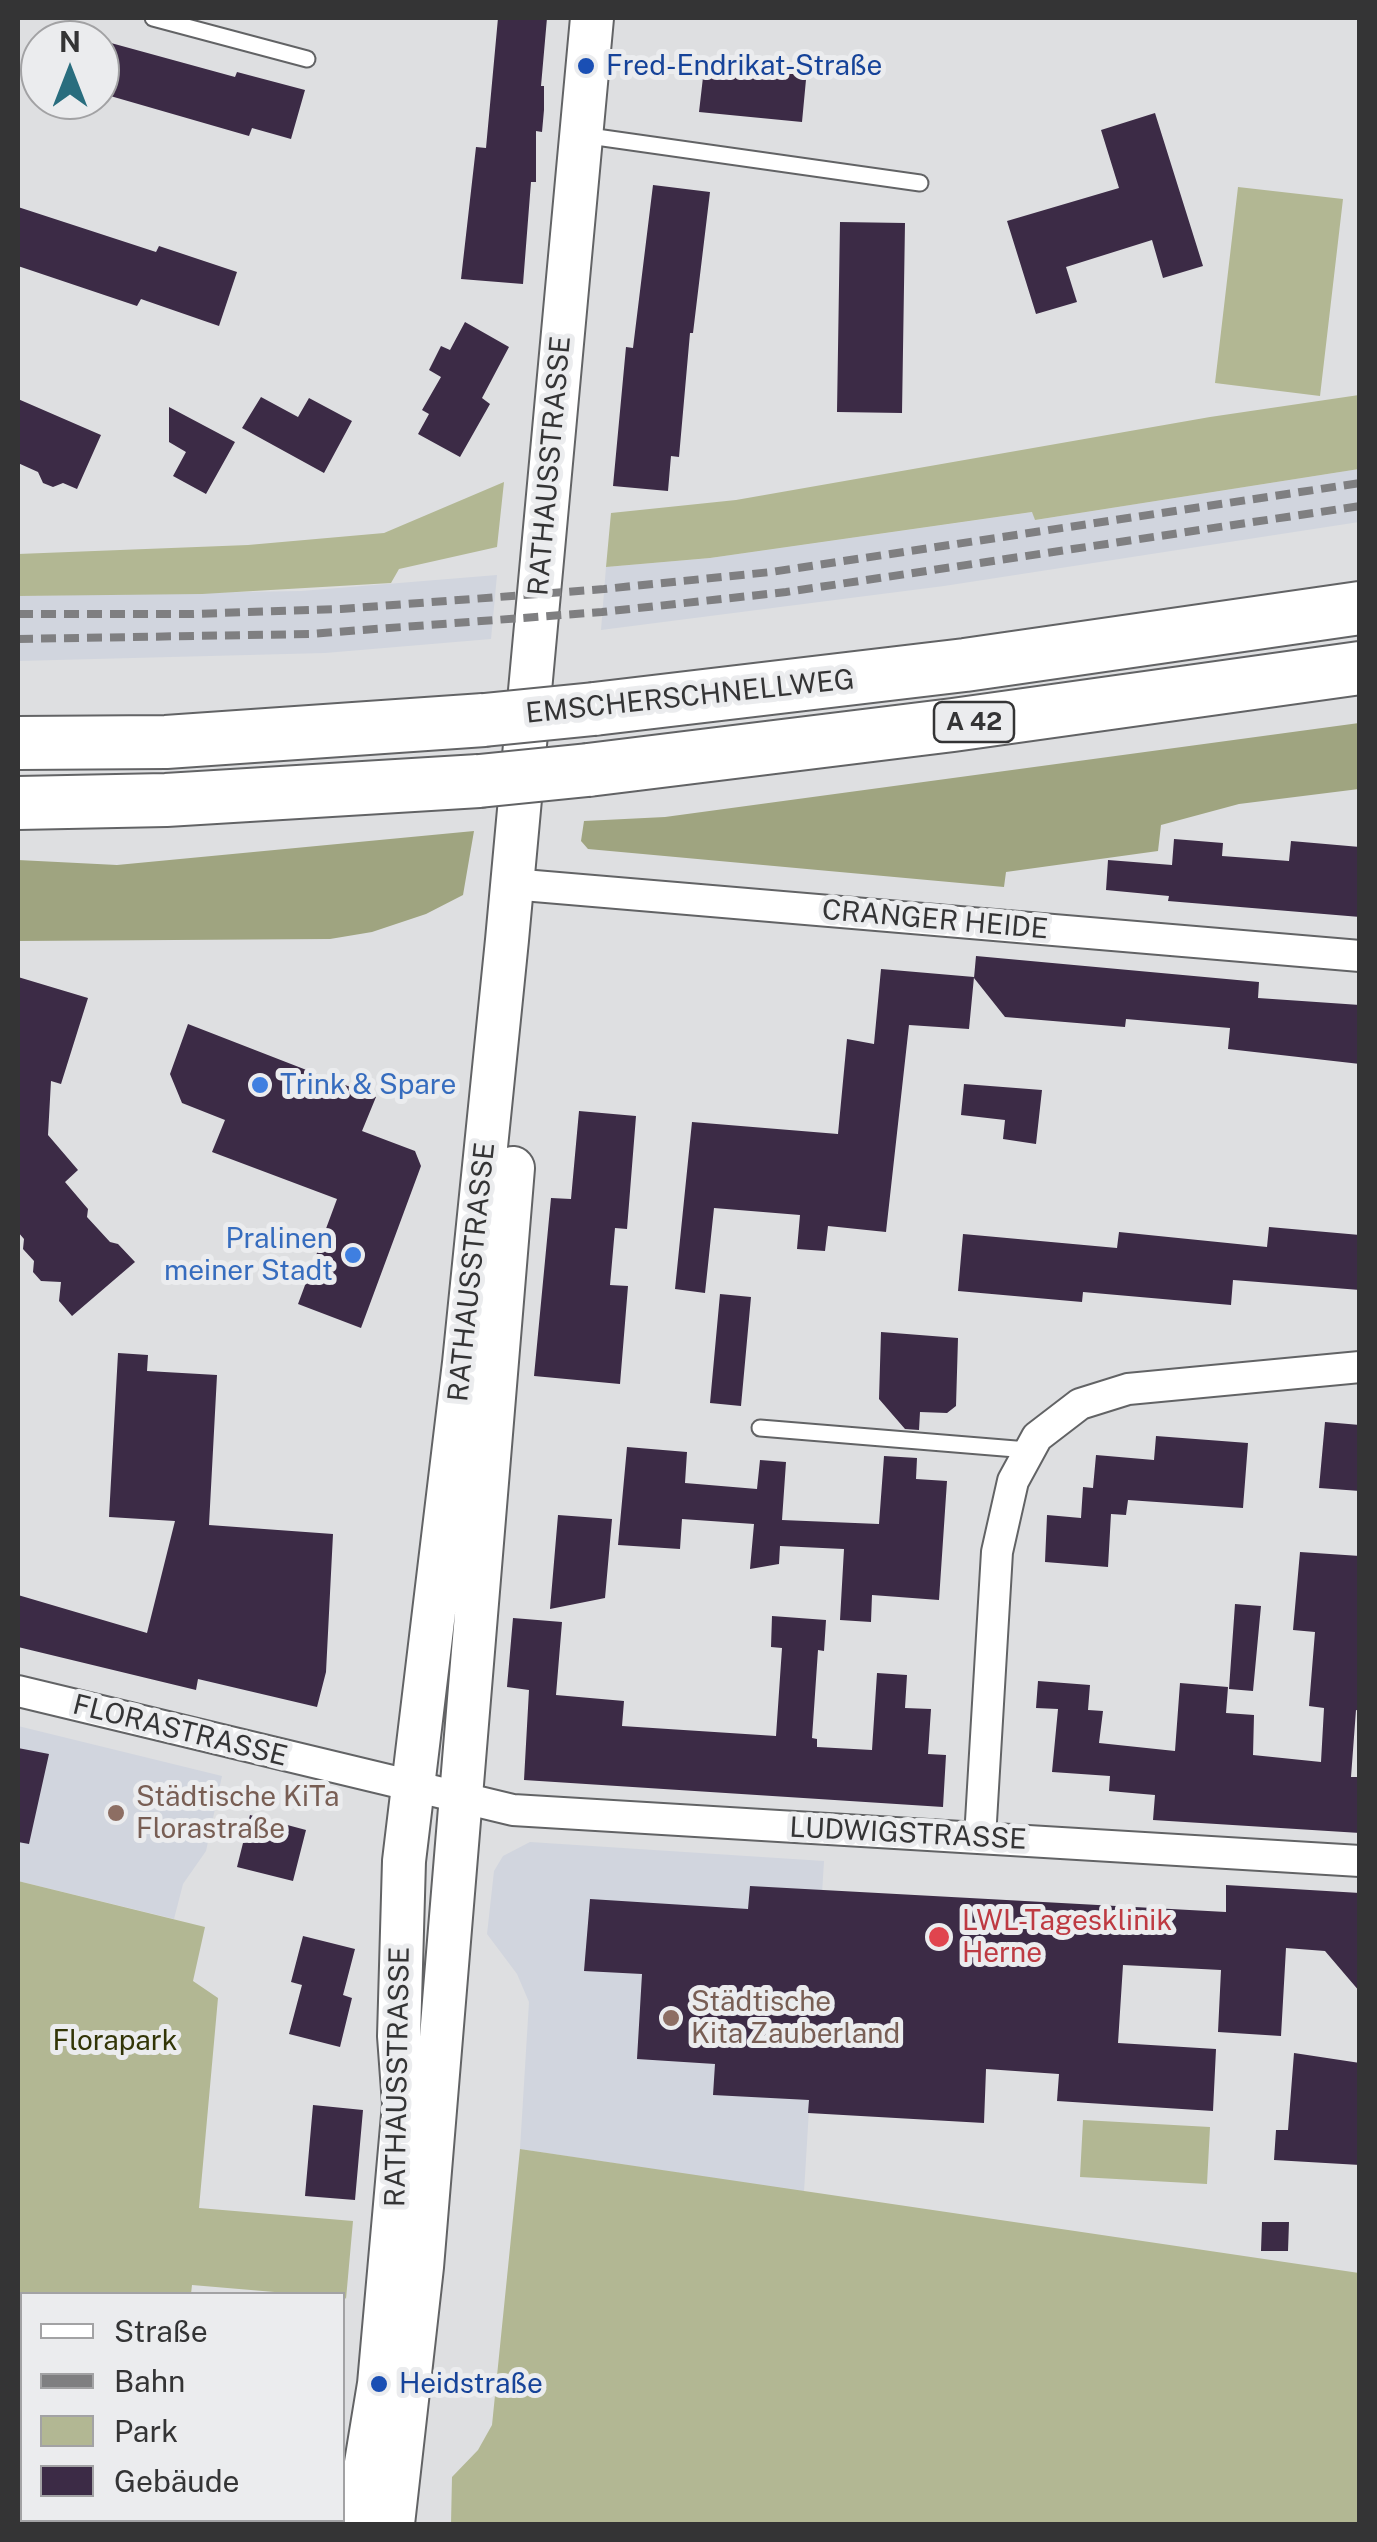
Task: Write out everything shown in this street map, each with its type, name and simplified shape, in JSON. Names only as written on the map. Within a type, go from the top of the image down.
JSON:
[{"type":"highway","name":"EMSCHERSCHNELLWEG","points":[[18,743],[166,742],[594,709],[965,665],[1360,608]]},
{"type":"highway","name":"EMSCHERSCHNELLWEG","points":[[18,803],[166,800],[479,781],[954,726],[1360,668]]},
{"type":"street","name":"RATHAUSSTRASSE","points":[[356,2524],[379,2384],[395,2226],[404,2104],[400,2036],[403,1896],[412,1787],[525,886],[594,274],[592,18]]},
{"type":"street","name":"RATHAUSSTRASSE","points":[[591,136],[616,18]]},
{"type":"street","name":"RATHAUSSTRASSE","points":[[393,2524],[422,2267],[525,886]]},
{"type":"street","name":"CRANGER HEIDE","points":[[525,886],[1360,956]]},
{"type":"street","points":[[980,1838],[996,1552],[1008,1496],[1037,1437],[1064,1414],[1100,1396],[1128,1389],[1360,1367]]},
{"type":"street","name":"FLORASTRASSE","points":[[18,1692],[458,1798]]},
{"type":"street","name":"LUDWIGSTRASSE","points":[[458,1798],[513,1810],[1360,1861]]},
{"type":"lane","points":[[152,18],[307,59]]},
{"type":"lane","points":[[591,136],[920,182]]},
{"type":"lane","points":[[760,1428],[1028,1450]]},
{"type":"shaded area","points":[[1359,469],[1359,522],[944,586],[601,630],[606,567],[710,558],[1033,512],[1035,520]]},
{"type":"shaded area","points":[[497,575],[491,639],[325,653],[18,661],[18,596],[301,591]]},
{"type":"shaded area","name":"Städtische KiTa Florastraße","points":[[18,1726],[222,1776],[206,1851],[183,1884],[174,1919],[18,1881]]},
{"type":"shaded area","name":"Städtische Kita Zauberland","points":[[530,1842],[824,1861],[804,2192],[520,2149],[529,2002],[517,1974],[487,1934],[494,1871],[503,1856]]},
{"type":"green space","points":[[1238,187],[1343,199],[1320,396],[1215,383]]},
{"type":"green space","points":[[1359,395],[1359,469],[1035,520],[1032,512],[710,558],[606,567],[611,513],[736,500],[1210,417]]},
{"type":"green space","points":[[504,482],[497,547],[399,569],[391,583],[202,594],[18,596],[18,554],[248,545],[384,533]]},
{"type":"green space","points":[[1359,723],[1359,789],[1239,804],[1161,825],[1158,851],[1006,872],[1004,887],[588,849],[581,841],[584,821],[665,817]]},
{"type":"green space","points":[[474,831],[463,895],[426,914],[372,932],[330,939],[18,941],[18,860],[117,865]]},
{"type":"green space","name":"Florapark","points":[[18,1881],[205,1927],[193,1981],[218,1998],[199,2208],[353,2221],[346,2299],[345,2292],[274,2292],[192,2285],[191,2292],[20,2292],[18,2320]]},
{"type":"green space","points":[[1083,2120],[1210,2127],[1207,2184],[1080,2177]]},
{"type":"green space","points":[[520,2149],[1359,2273],[1359,2524],[451,2524],[452,2477],[478,2450],[492,2425]]},
{"type":"building","points":[[498,18],[547,18],[541,86],[544,110],[542,132],[536,131],[536,182],[531,182],[523,284],[461,279],[476,147],[486,148]]},
{"type":"building","points":[[120,45],[235,77],[237,72],[305,90],[291,139],[252,128],[249,136],[120,99]]},
{"type":"building","points":[[705,60],[807,69],[802,122],[699,112]]},
{"type":"building","points":[[1155,113],[1203,266],[1163,278],[1152,240],[1066,267],[1077,302],[1036,314],[1007,221],[1119,188],[1101,130]]},
{"type":"building","points":[[653,185],[710,192],[690,333],[679,457],[671,456],[668,491],[613,486],[626,347],[633,348]]},
{"type":"building","points":[[18,207],[156,252],[159,246],[237,272],[219,326],[141,299],[137,306],[18,266]]},
{"type":"building","points":[[840,222],[905,223],[902,413],[837,412]]},
{"type":"building","points":[[465,322],[509,347],[482,398],[490,404],[460,457],[418,434],[429,414],[422,410],[441,377],[429,370],[441,346],[450,350]]},
{"type":"building","points":[[261,397],[298,417],[309,398],[352,421],[324,473],[242,428]]},
{"type":"building","points":[[18,399],[101,435],[77,489],[63,483],[53,487],[43,483],[38,472],[18,463]]},
{"type":"building","points":[[169,407],[235,442],[206,494],[173,476],[186,452],[169,442]]},
{"type":"building","points":[[1174,839],[1223,843],[1222,856],[1289,861],[1291,841],[1360,847],[1360,917],[1168,901],[1169,896],[1106,890],[1108,860],[1172,865]]},
{"type":"building","points":[[976,956],[1259,982],[1258,998],[1360,1005],[1360,1064],[1228,1049],[1230,1028],[1126,1019],[1125,1027],[1005,1017],[974,978]]},
{"type":"building","points":[[881,969],[974,977],[969,1029],[909,1025],[886,1232],[828,1226],[825,1251],[797,1249],[800,1215],[714,1208],[705,1293],[675,1289],[692,1122],[838,1134],[847,1039],[874,1044]]},
{"type":"building","points":[[18,977],[88,998],[61,1084],[51,1081],[48,1135],[78,1170],[65,1182],[88,1209],[87,1217],[135,1262],[72,1316],[59,1301],[61,1282],[41,1281],[33,1272],[34,1261],[23,1249],[24,1239],[18,1232]]},
{"type":"building","points":[[188,1024],[376,1097],[362,1131],[415,1151],[421,1166],[361,1328],[298,1304],[337,1199],[212,1152],[225,1120],[182,1103],[170,1074]]},
{"type":"building","points":[[964,1084],[1042,1090],[1036,1144],[1003,1139],[1005,1120],[961,1115]]},
{"type":"building","points":[[579,1111],[636,1116],[627,1229],[615,1228],[610,1285],[628,1286],[620,1384],[534,1376],[551,1198],[571,1199]]},
{"type":"building","points":[[1269,1227],[1360,1235],[1360,1290],[1233,1280],[1231,1305],[1083,1292],[1082,1302],[958,1291],[963,1234],[1117,1248],[1119,1232],[1267,1247]]},
{"type":"building","points":[[720,1294],[751,1297],[741,1406],[710,1403]]},
{"type":"building","points":[[881,1332],[958,1338],[956,1406],[947,1413],[920,1412],[919,1430],[905,1429],[879,1399]]},
{"type":"building","points":[[118,1353],[148,1355],[147,1371],[217,1375],[209,1525],[333,1534],[326,1672],[317,1707],[198,1679],[196,1690],[18,1647],[18,1595],[147,1633],[175,1521],[109,1517]]},
{"type":"building","points":[[1325,1422],[1360,1425],[1360,1491],[1319,1488]]},
{"type":"building","points":[[1156,1436],[1248,1443],[1243,1508],[1128,1500],[1126,1515],[1111,1514],[1108,1567],[1045,1562],[1047,1515],[1081,1518],[1083,1487],[1093,1488],[1096,1455],[1154,1460]]},
{"type":"building","points":[[627,1447],[687,1452],[685,1483],[757,1489],[760,1460],[786,1462],[782,1520],[879,1524],[884,1456],[917,1458],[916,1479],[947,1481],[939,1600],[872,1595],[871,1622],[840,1620],[844,1549],[780,1546],[779,1564],[750,1569],[754,1524],[682,1519],[680,1549],[618,1545]]},
{"type":"building","points":[[558,1515],[612,1519],[605,1598],[550,1609]]},
{"type":"building","points":[[1300,1552],[1360,1556],[1360,1711],[1356,1710],[1351,1777],[1360,1777],[1360,1833],[1153,1820],[1155,1795],[1109,1791],[1110,1776],[1052,1772],[1058,1709],[1036,1708],[1038,1681],[1090,1685],[1088,1710],[1103,1711],[1099,1743],[1175,1751],[1180,1683],[1228,1687],[1226,1713],[1254,1715],[1253,1755],[1321,1762],[1324,1708],[1309,1706],[1315,1632],[1293,1630]]},
{"type":"building","points":[[1235,1604],[1261,1606],[1253,1691],[1229,1689]]},
{"type":"building","points":[[772,1616],[826,1620],[824,1651],[818,1650],[812,1738],[817,1739],[817,1747],[872,1750],[877,1673],[907,1675],[905,1708],[931,1709],[928,1754],[946,1755],[943,1807],[524,1780],[529,1690],[507,1687],[513,1618],[562,1622],[556,1695],[624,1701],[622,1726],[776,1736],[782,1648],[771,1647]]},
{"type":"building","points":[[18,1748],[49,1754],[29,1844],[18,1842]]},
{"type":"building","points":[[250,1815],[306,1830],[293,1881],[237,1867]]},
{"type":"building","points":[[1226,1885],[1360,1893],[1360,1992],[1325,1951],[1286,1948],[1281,2036],[1218,2032],[1221,1970],[1123,1965],[1118,2043],[1216,2049],[1213,2111],[1057,2101],[1059,2074],[986,2069],[984,2123],[808,2113],[809,2100],[713,2095],[715,2064],[637,2059],[642,1974],[584,1971],[590,1899],[748,1909],[750,1886],[1226,1912]]},
{"type":"building","points":[[303,1936],[355,1949],[343,1995],[352,1998],[340,2047],[289,2034],[302,1985],[291,1982]]},
{"type":"building","points":[[1294,2053],[1360,2063],[1360,2165],[1274,2160],[1276,2130],[1288,2130]]},
{"type":"building","points":[[313,2105],[363,2110],[355,2200],[305,2196]]},
{"type":"building","points":[[1262,2222],[1289,2222],[1288,2251],[1261,2251]]},
{"type":"railway","points":[[18,614],[341,609],[604,589],[771,572],[1360,483]]},
{"type":"railway","points":[[18,639],[309,634],[602,612],[786,592],[1360,506]]},
{"type":"place","name":"Fred-Endrikat-Straße","points":[[586,66]]},
{"type":"place","name":"Trink & Spare","points":[[260,1085]]},
{"type":"place","name":"Pralinen meiner Stadt","points":[[353,1255]]},
{"type":"place","name":"Städtische KiTa Florastraße","points":[[116,1813]]},
{"type":"place","name":"LWL-Tagesklinik Herne","points":[[939,1937]]},
{"type":"place","name":"Städtische Kita Zauberland","points":[[671,2018]]},
{"type":"place","name":"Heidstraße","points":[[379,2384]]}]
